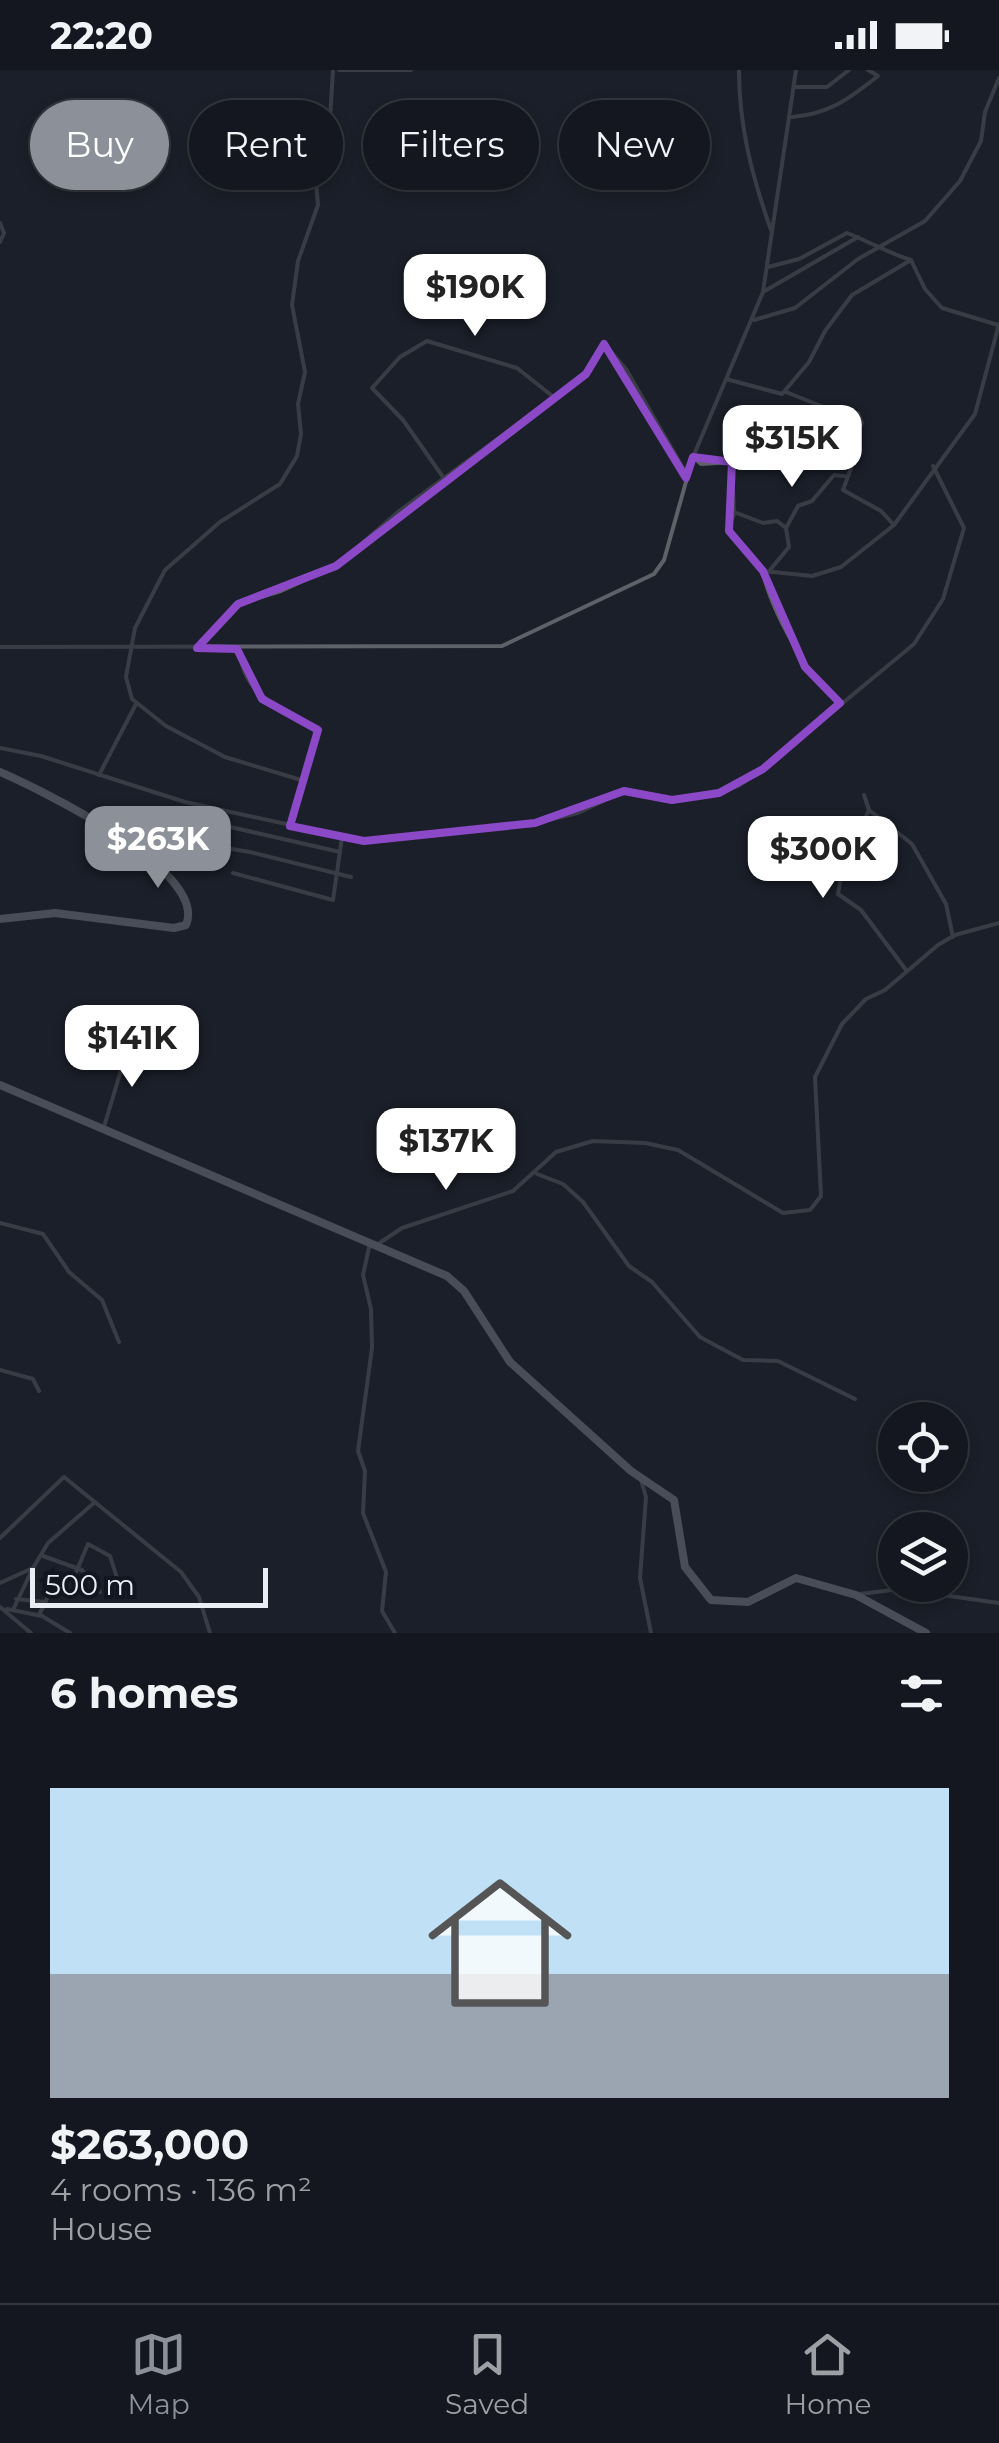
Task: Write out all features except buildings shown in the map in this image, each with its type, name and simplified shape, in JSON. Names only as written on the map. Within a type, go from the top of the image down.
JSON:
[{"type":"main road","points":[[0,772],[136,849],[181,888],[189,916],[180,928],[55,913],[0,920]]},
{"type":"main road","points":[[0,1086],[455,1282],[510,1362],[638,1476],[663,1490],[677,1504],[685,1566],[711,1600],[748,1602],[796,1578],[856,1595],[926,1633]]},
{"type":"street","points":[[301,780],[218,754],[166,726],[136,703],[126,685],[131,648],[140,617],[168,566],[225,518],[280,484],[296,456],[301,434],[299,397],[305,372],[292,304],[298,261],[318,205],[315,170],[330,119],[336,70],[411,70]]},
{"type":"street","points":[[739,70],[738,110],[747,155],[771,230]]},
{"type":"street","points":[[0,647],[466,648],[515,642],[659,570],[693,457],[764,292],[796,70]]},
{"type":"street","points":[[796,87],[826,86],[848,70]]},
{"type":"street","points":[[792,116],[818,115],[838,106],[878,76],[868,70]]},
{"type":"street","points":[[754,320],[795,308],[835,274],[925,221],[956,188],[983,136],[985,112],[999,78]]},
{"type":"street","points":[[0,224],[4,233],[0,242]]},
{"type":"street","points":[[768,266],[799,259],[843,234],[858,237],[887,256],[912,260]]},
{"type":"street","points":[[764,292],[858,237]]},
{"type":"street","points":[[765,571],[812,576],[841,567],[894,525],[976,414],[998,324],[942,308],[924,289],[912,260]]},
{"type":"street","points":[[786,392],[852,294],[912,260]]},
{"type":"street","points":[[444,478],[372,388],[403,354],[427,340],[517,368],[551,395]]},
{"type":"street","points":[[197,648],[229,610],[336,566],[551,395],[586,374],[604,344],[626,369],[687,475]]},
{"type":"street","points":[[726,379],[767,394],[786,392],[841,414],[858,413],[862,423],[850,444],[851,468],[844,476],[843,490],[882,511],[894,525]]},
{"type":"street","points":[[693,457],[701,464],[732,462],[734,512],[730,532],[765,571],[772,603],[805,667],[840,703]]},
{"type":"street","points":[[0,748],[175,800],[342,837],[378,841],[518,826],[578,813],[624,790],[672,800],[719,793],[763,769],[914,644],[943,599],[964,528],[934,466]]},
{"type":"street","points":[[765,571],[789,547],[786,528],[798,506],[812,501],[834,475],[844,476]]},
{"type":"street","points":[[734,512],[762,522],[777,522],[786,528]]},
{"type":"street","points":[[238,649],[241,669],[262,699],[318,729],[290,826]]},
{"type":"street","points":[[99,776],[136,703]]},
{"type":"street","points":[[864,794],[869,810],[912,844],[946,904],[953,937]]},
{"type":"street","points":[[340,852],[156,810],[160,837],[250,852],[305,869],[351,877]]},
{"type":"street","points":[[869,810],[842,865],[838,894],[866,916],[907,972]]},
{"type":"street","points":[[234,874],[333,900],[342,837]]},
{"type":"street","points":[[395,1633],[382,1611],[386,1572],[362,1512],[365,1470],[358,1451],[372,1348],[371,1309],[364,1276],[373,1244],[406,1226],[513,1191],[556,1152],[576,1144],[612,1140],[654,1144],[693,1157],[782,1213],[810,1210],[821,1196],[818,1069],[854,1010],[953,937],[999,922]]},
{"type":"street","points":[[103,1130],[132,1034]]},
{"type":"street","points":[[536,1174],[563,1184],[583,1202],[629,1266],[661,1292],[700,1337],[742,1360],[778,1361],[855,1398]]},
{"type":"street","points":[[0,1223],[36,1230],[46,1237],[69,1272],[102,1300],[119,1342]]},
{"type":"street","points":[[0,1370],[33,1380],[38,1390]]},
{"type":"street","points":[[638,1476],[646,1497],[640,1578],[652,1633]]},
{"type":"street","points":[[0,1538],[64,1477],[181,1572],[199,1597],[210,1633]]},
{"type":"street","points":[[7,1609],[57,1534],[95,1502]]},
{"type":"street","points":[[38,1615],[58,1576],[72,1578],[88,1544],[110,1556],[118,1581]]},
{"type":"street","points":[[43,1556],[78,1568],[93,1578],[100,1592]]},
{"type":"street","points":[[0,1583],[32,1568]]},
{"type":"street","points":[[856,1595],[900,1589],[999,1603]]},
{"type":"street","points":[[16,1599],[45,1602]]},
{"type":"street","points":[[7,1609],[38,1615],[70,1633]]},
{"type":"street","points":[[7,1609],[31,1633]]},
{"type":"highlighted area","points":[[604,344],[686,478],[693,457],[732,462],[729,531],[763,571],[805,667],[840,703],[763,769],[719,793],[672,800],[624,791],[535,823],[364,841],[290,826],[318,730],[262,699],[237,649],[197,648],[238,604],[336,566],[586,374]]}]
